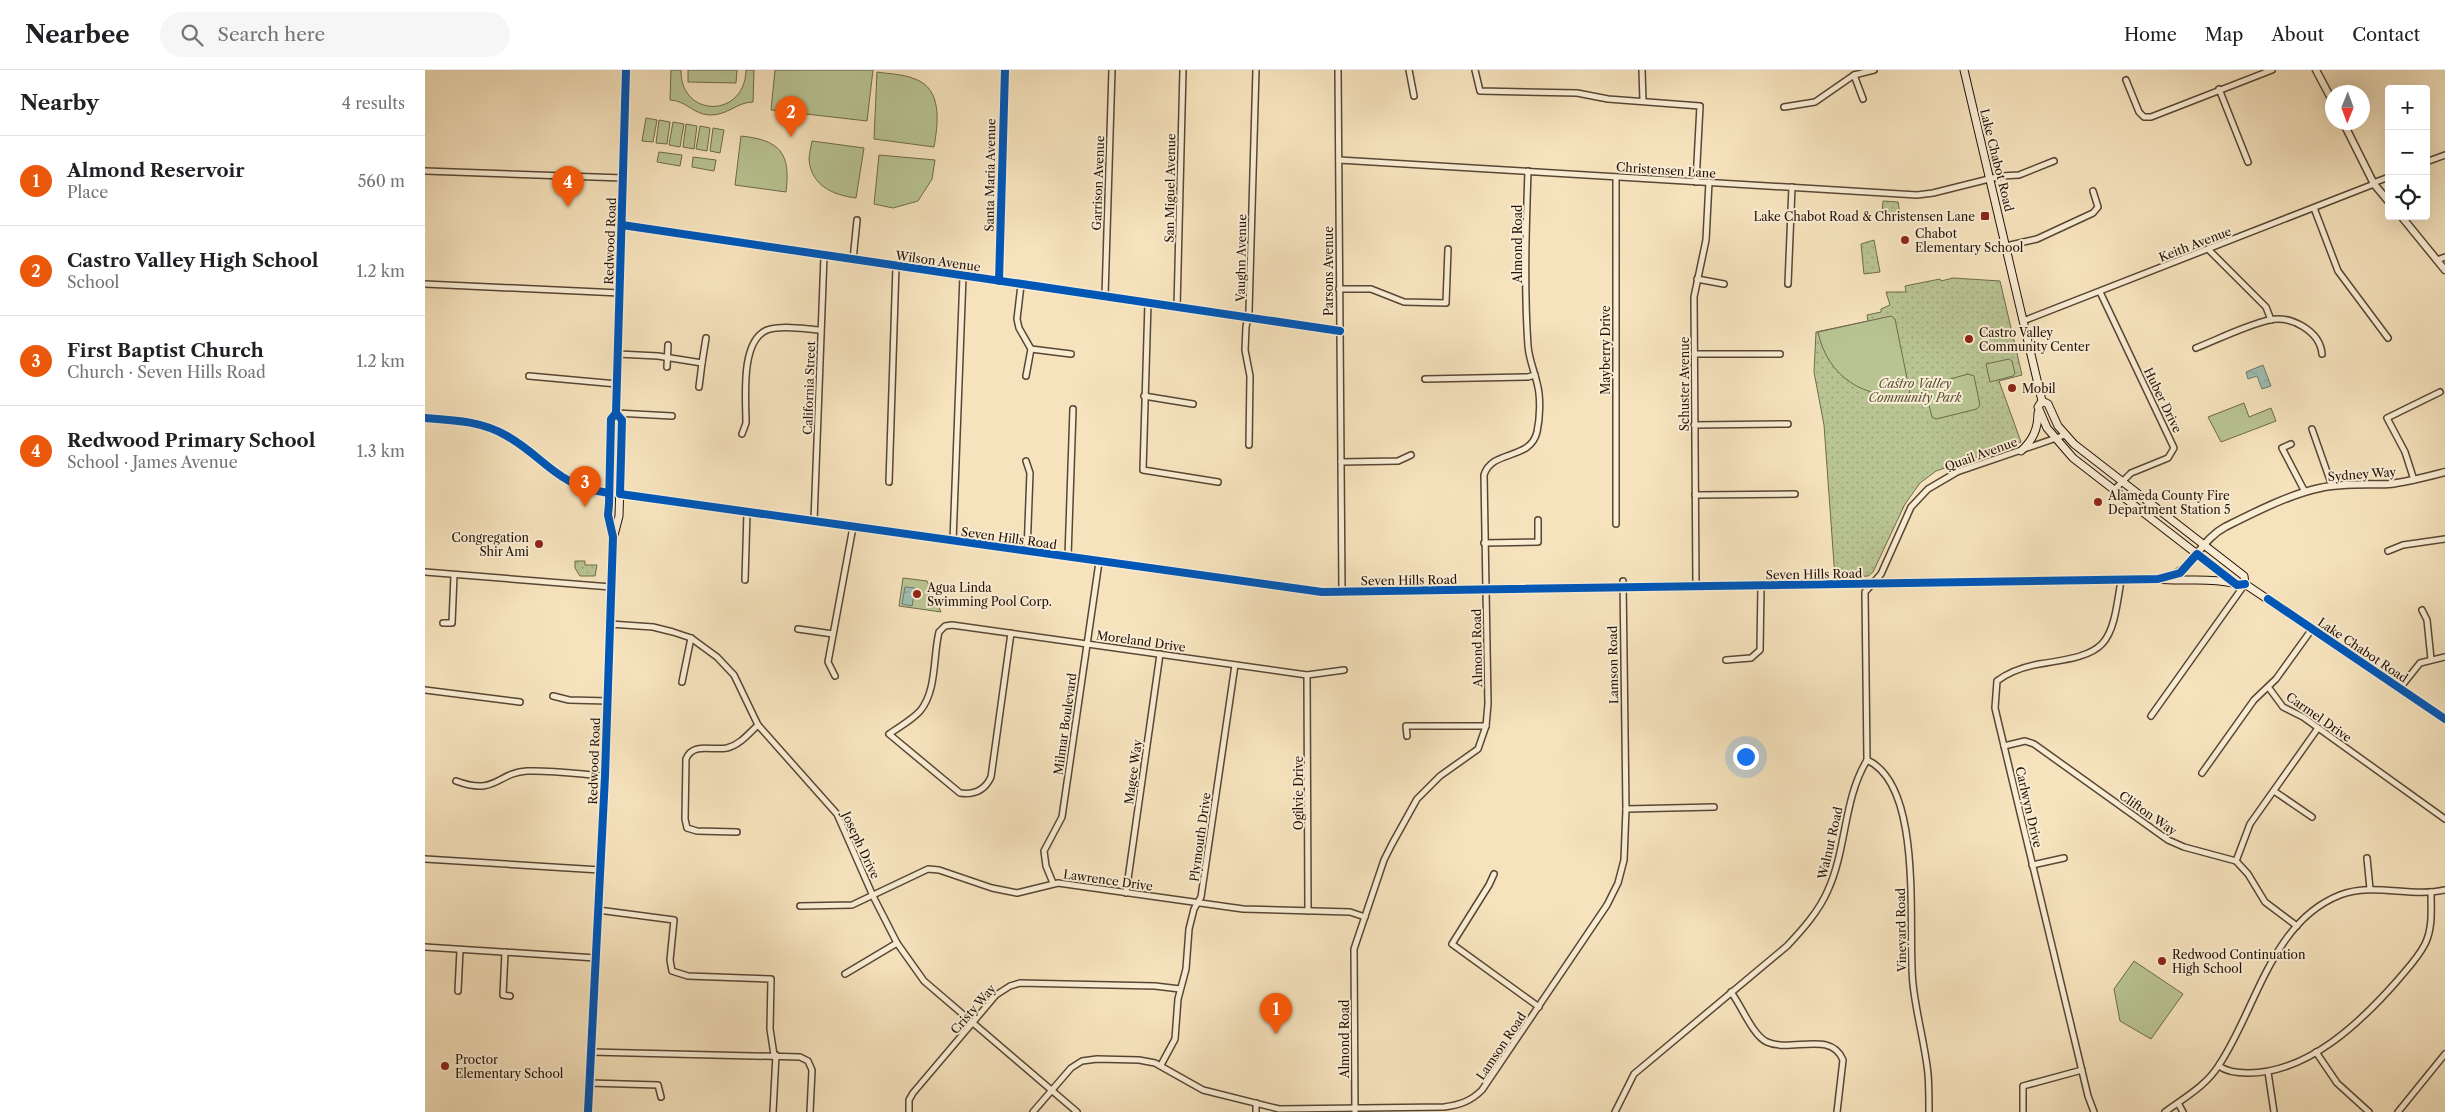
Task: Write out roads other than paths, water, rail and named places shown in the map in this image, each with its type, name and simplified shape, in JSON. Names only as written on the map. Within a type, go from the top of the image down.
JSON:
[{"type":"main road","name":"Redwood Road","points":[[613,537],[608,515],[611,419],[616,413],[626,70]]},
{"type":"main road","name":"Lake Chabot Road","points":[[1964,70],[2042,401],[2048,404],[2065,435],[2244,576],[2245,584],[2445,719]]},
{"type":"main road","points":[[2021,451],[2036,432],[2038,407],[2042,401]]},
{"type":"main road","points":[[2039,410],[2055,440],[2073,458],[2237,585]]},
{"type":"main road","name":"Redwood Road","points":[[588,1112],[605,776],[613,537],[619,516],[620,494],[622,420],[616,413]]},
{"type":"main road","points":[[2158,579],[2175,582],[2222,581],[2237,585],[2245,584]]},
{"type":"street","name":"Santa Maria Avenue","points":[[999,281],[1005,70]]},
{"type":"street","name":"Garrison Avenue","points":[[1105,296],[1112,70]]},
{"type":"street","name":"San Miguel Avenue","points":[[1177,307],[1183,70]]},
{"type":"street","name":"Vaughn Avenue","points":[[1249,445],[1250,376],[1245,350],[1248,318],[1255,70]]},
{"type":"street","name":"Parsons Avenue","points":[[1338,70],[1342,592]]},
{"type":"street","points":[[1409,70],[1414,96]]},
{"type":"street","points":[[1475,70],[1480,91],[1577,93],[1608,99],[1700,106],[1696,182]]},
{"type":"street","points":[[1642,70],[1643,101]]},
{"type":"street","points":[[1783,108],[1806,104],[1824,98],[1854,75],[1874,70]]},
{"type":"street","points":[[2126,80],[2139,112],[2144,117],[2151,117],[2272,70]]},
{"type":"street","points":[[2316,70],[2325,87]]},
{"type":"street","points":[[1854,75],[1863,99]]},
{"type":"street","points":[[2219,89],[2248,162]]},
{"type":"street","points":[[2347,130],[2374,184],[2385,197]]},
{"type":"street","points":[[2430,161],[2445,155]]},
{"type":"street","name":"Christensen Lane","points":[[1339,160],[1917,195],[1990,179],[2019,175],[2054,161]]},
{"type":"street","points":[[425,171],[623,178]]},
{"type":"street","name":"Almond Road","points":[[1355,1110],[1354,949],[1384,860],[1417,799],[1440,776],[1478,749],[1486,726],[1488,704],[1484,475],[1492,463],[1525,450],[1534,439],[1538,423],[1539,400],[1528,345],[1527,171]]},
{"type":"street","name":"Mayberry Drive","points":[[1616,177],[1616,524]]},
{"type":"street","name":"Keith Avenue","points":[[2023,321],[2385,179]]},
{"type":"street","name":"Schuster Avenue","points":[[1696,586],[1694,297],[1706,240],[1709,182]]},
{"type":"street","points":[[1788,284],[1791,187]]},
{"type":"street","points":[[2006,246],[2037,238],[2093,214],[2098,207],[2093,191]]},
{"type":"street","points":[[2314,208],[2338,271],[2388,338]]},
{"type":"street","points":[[853,260],[857,220]]},
{"type":"street","points":[[2404,220],[2445,270]]},
{"type":"street","name":"Wilson Avenue","points":[[622,225],[1340,332]]},
{"type":"street","points":[[1339,289],[1371,289],[1403,302],[1446,303],[1448,249]]},
{"type":"street","points":[[2208,249],[2262,302],[2271,320]]},
{"type":"street","name":"California Street","points":[[814,521],[824,256]]},
{"type":"street","points":[[2437,260],[2445,257]]},
{"type":"street","points":[[889,482],[896,266]]},
{"type":"street","points":[[953,541],[963,276]]},
{"type":"street","points":[[1697,279],[1724,284]]},
{"type":"street","points":[[425,284],[620,293]]},
{"type":"street","points":[[1021,285],[1017,319],[1019,328],[1031,349],[1026,376]]},
{"type":"street","name":"Huber Drive","points":[[2100,292],[2174,448],[2168,458],[2131,473],[2114,490]]},
{"type":"street","points":[[1148,302],[1143,470],[1218,482]]},
{"type":"street","points":[[2196,348],[2271,320],[2287,322],[2309,329],[2321,346],[2322,354]]},
{"type":"street","points":[[742,434],[746,423],[748,355],[754,340],[761,333],[772,329],[821,330]]},
{"type":"street","points":[[699,387],[706,338]]},
{"type":"street","points":[[667,367],[668,346]]},
{"type":"street","points":[[1031,349],[1071,354]]},
{"type":"street","points":[[618,354],[667,357],[702,363]]},
{"type":"street","points":[[1694,354],[1780,354]]},
{"type":"street","points":[[1425,379],[1528,377],[1535,375]]},
{"type":"street","points":[[529,376],[617,384]]},
{"type":"street","points":[[2415,480],[2405,452],[2387,418],[2439,392]]},
{"type":"street","points":[[1144,396],[1193,404]]},
{"type":"street","points":[[1068,557],[1073,410]]},
{"type":"street","points":[[616,413],[672,416]]},
{"type":"street","name":"Seven Hills Road","points":[[425,418],[468,422],[496,430],[517,443],[568,481],[590,490],[1308,591],[1485,590],[1623,585],[1761,586],[2158,579],[2170,577],[2180,572],[2204,546]]},
{"type":"street","points":[[1694,425],[1788,424]]},
{"type":"street","points":[[2312,429],[2331,486]]},
{"type":"street","name":"Quail Avenue","points":[[1871,584],[1881,574],[1907,514],[1921,495],[1950,475],[2065,435]]},
{"type":"street","points":[[2291,444],[2282,448],[2305,492]]},
{"type":"street","points":[[1341,462],[1399,461],[1411,455]]},
{"type":"street","points":[[1027,462],[1030,473],[1027,552]]},
{"type":"street","name":"Sydney Way","points":[[2204,546],[2211,536],[2226,527],[2305,492],[2331,486],[2415,480],[2445,472]]},
{"type":"street","points":[[1695,495],[1795,494]]},
{"type":"street","points":[[745,580],[747,512]]},
{"type":"street","points":[[1484,543],[1538,542],[1538,520]]},
{"type":"street","points":[[835,676],[829,662],[853,527]]},
{"type":"street","points":[[2388,551],[2403,545],[2445,539]]},
{"type":"street","name":"Milmar Boulevard","points":[[1053,883],[1046,866],[1044,851],[1047,842],[1060,824],[1063,814],[1099,562]]},
{"type":"street","points":[[425,572],[453,576],[611,587]]},
{"type":"street","points":[[443,623],[452,623],[453,576]]},
{"type":"street","name":"Carlwyn Drive","points":[[2094,1112],[2082,1070],[1995,708],[1995,691],[1997,681],[2018,669],[2081,657],[2097,649],[2112,629],[2121,580]]},
{"type":"street","name":"Walnut Road","points":[[1615,1112],[1634,1074],[1787,946],[1807,925],[1829,890],[1838,859],[1851,796],[1858,774],[1867,760],[1864,604],[1865,592],[1871,584]]},
{"type":"street","points":[[2151,716],[2245,584]]},
{"type":"street","name":"Lamson Road","points":[[1033,1112],[1071,1068],[1085,1060],[1139,1060],[1161,1065],[1195,1087],[1279,1109],[1355,1110],[1444,1107],[1461,1105],[1483,1090],[1607,904],[1618,883],[1625,860],[1623,585]]},
{"type":"street","points":[[1726,660],[1751,658],[1760,650],[1761,586]]},
{"type":"street","points":[[2422,610],[2427,620],[2431,659]]},
{"type":"street","name":"Joseph Drive","points":[[610,624],[653,627],[691,638],[717,657],[734,675],[758,725],[837,814],[873,896],[897,943],[924,981],[1077,1112]]},
{"type":"street","name":"Moreland Drive","points":[[1011,633],[993,772],[989,783],[980,790],[967,794],[961,793],[889,734],[920,711],[928,698],[939,632],[945,626],[952,624],[1307,675],[1344,670]]},
{"type":"street","points":[[798,629],[833,634]]},
{"type":"street","name":"Carmel Drive","points":[[2312,629],[2269,688],[2283,708],[2303,717],[2445,819]]},
{"type":"street","points":[[682,682],[691,638]]},
{"type":"street","name":"Magee Way","points":[[1126,893],[1160,654]]},
{"type":"street","points":[[2400,688],[2416,667],[2431,659],[2445,657]]},
{"type":"street","name":"Plymouth Drive","points":[[1161,1065],[1175,1040],[1180,989],[1186,969],[1190,920],[1201,897],[1235,665]]},
{"type":"street","name":"Ogilvie Drive","points":[[1307,675],[1308,910]]},
{"type":"street","points":[[2202,773],[2254,700],[2269,688]]},
{"type":"street","points":[[425,690],[520,702]]},
{"type":"street","points":[[553,696],[569,700],[608,701]]},
{"type":"street","points":[[737,832],[697,831],[687,828],[685,819],[686,759],[689,752],[695,748],[728,748],[741,741],[758,725]]},
{"type":"street","points":[[1407,736],[1406,726],[1486,726]]},
{"type":"street","points":[[2297,926],[2265,902],[2248,874],[2237,861],[2245,832],[2318,728]]},
{"type":"street","name":"Clifton Way","points":[[2004,746],[2025,741],[2034,744],[2168,840],[2184,848],[2237,861]]},
{"type":"street","name":"Vineyard Road","points":[[1867,760],[1876,766],[1890,782],[1904,822],[1911,888],[1912,983],[1928,1074],[1929,1112]]},
{"type":"street","points":[[456,782],[485,787],[525,771],[605,776]]},
{"type":"street","points":[[2274,791],[2312,817]]},
{"type":"street","points":[[1626,809],[1714,807]]},
{"type":"street","points":[[2032,865],[2064,858]]},
{"type":"street","points":[[2367,858],[2370,889]]},
{"type":"street","points":[[425,859],[600,870]]},
{"type":"street","name":"Lawrence Drive","points":[[800,906],[852,905],[928,869],[939,870],[992,888],[1017,893],[1053,883],[1243,909],[1350,912],[1365,917]]},
{"type":"street","points":[[1494,874],[1452,944],[1539,1007]]},
{"type":"street","points":[[2165,1112],[2198,1088],[2219,1066],[2275,958],[2306,916],[2327,901],[2350,892],[2370,889],[2431,892],[2445,890]]},
{"type":"street","points":[[2219,1066],[2238,1073],[2268,1072],[2289,1066],[2316,1052],[2347,1031],[2369,1011],[2415,960],[2425,945],[2430,932],[2431,892]]},
{"type":"street","points":[[598,910],[673,920],[670,960],[672,971],[688,976],[771,979],[771,1029],[775,1055],[773,1112]]},
{"type":"street","points":[[845,974],[897,943]]},
{"type":"street","points":[[425,947],[596,958]]},
{"type":"street","points":[[458,991],[460,950]]},
{"type":"street","points":[[505,952],[503,995],[510,996]]},
{"type":"street","name":"Cristy Way","points":[[909,1112],[909,1100],[913,1093],[996,995],[1015,984],[1155,986],[1180,989]]},
{"type":"street","points":[[1731,992],[1756,1032],[1765,1041],[1777,1045],[1830,1045],[1841,1054],[1843,1060],[1837,1112]]},
{"type":"street","points":[[591,1052],[800,1057],[808,1061],[812,1070],[810,1112]]},
{"type":"street","points":[[2316,1052],[2337,1083],[2369,1112]]},
{"type":"street","points":[[2398,1112],[2445,1054]]},
{"type":"street","points":[[2023,1112],[2023,1086],[2082,1070]]},
{"type":"street","points":[[2268,1072],[2274,1112]]},
{"type":"street","points":[[589,1083],[659,1085],[661,1097]]},
{"type":"street","points":[[1256,1103],[1256,1112]]},
{"type":"street","points":[[2178,1103],[2183,1112]]},
{"type":"water","points":[[2263,365],[2271,386],[2262,389],[2257,376],[2248,379],[2246,372]]},
{"type":"water","points":[[905,587],[915,588],[912,606],[902,604]]},
{"type":"place","name":"Castro Valley High School","points":[[791,137]]},
{"type":"place","name":"Redwood Primary School","points":[[568,207]]},
{"type":"place","name":"Lake Chabot Road & Christensen Lane","points":[[1985,216]]},
{"type":"place","name":"Chabot Elementary School","points":[[1905,240]]},
{"type":"place","name":"Castro Valley Community Center","points":[[1969,339]]},
{"type":"place","name":"Mobil","points":[[2012,388]]},
{"type":"place","name":"Alameda County Fire Department Station 5","points":[[2098,502]]},
{"type":"place","name":"First Baptist Church","points":[[585,507]]},
{"type":"place","name":"Congregation Shir Ami","points":[[539,544]]},
{"type":"place","name":"Agua Linda Swimming Pool Corp.","points":[[917,594]]},
{"type":"place","name":"Redwood Continuation High School","points":[[2162,961]]},
{"type":"place","name":"Almond Reservoir","points":[[1276,1034]]},
{"type":"place","name":"Proctor Elementary School","points":[[445,1066]]},
{"type":"park label","name":"Castro Valley Community Park","points":[[1915,390]]}]
